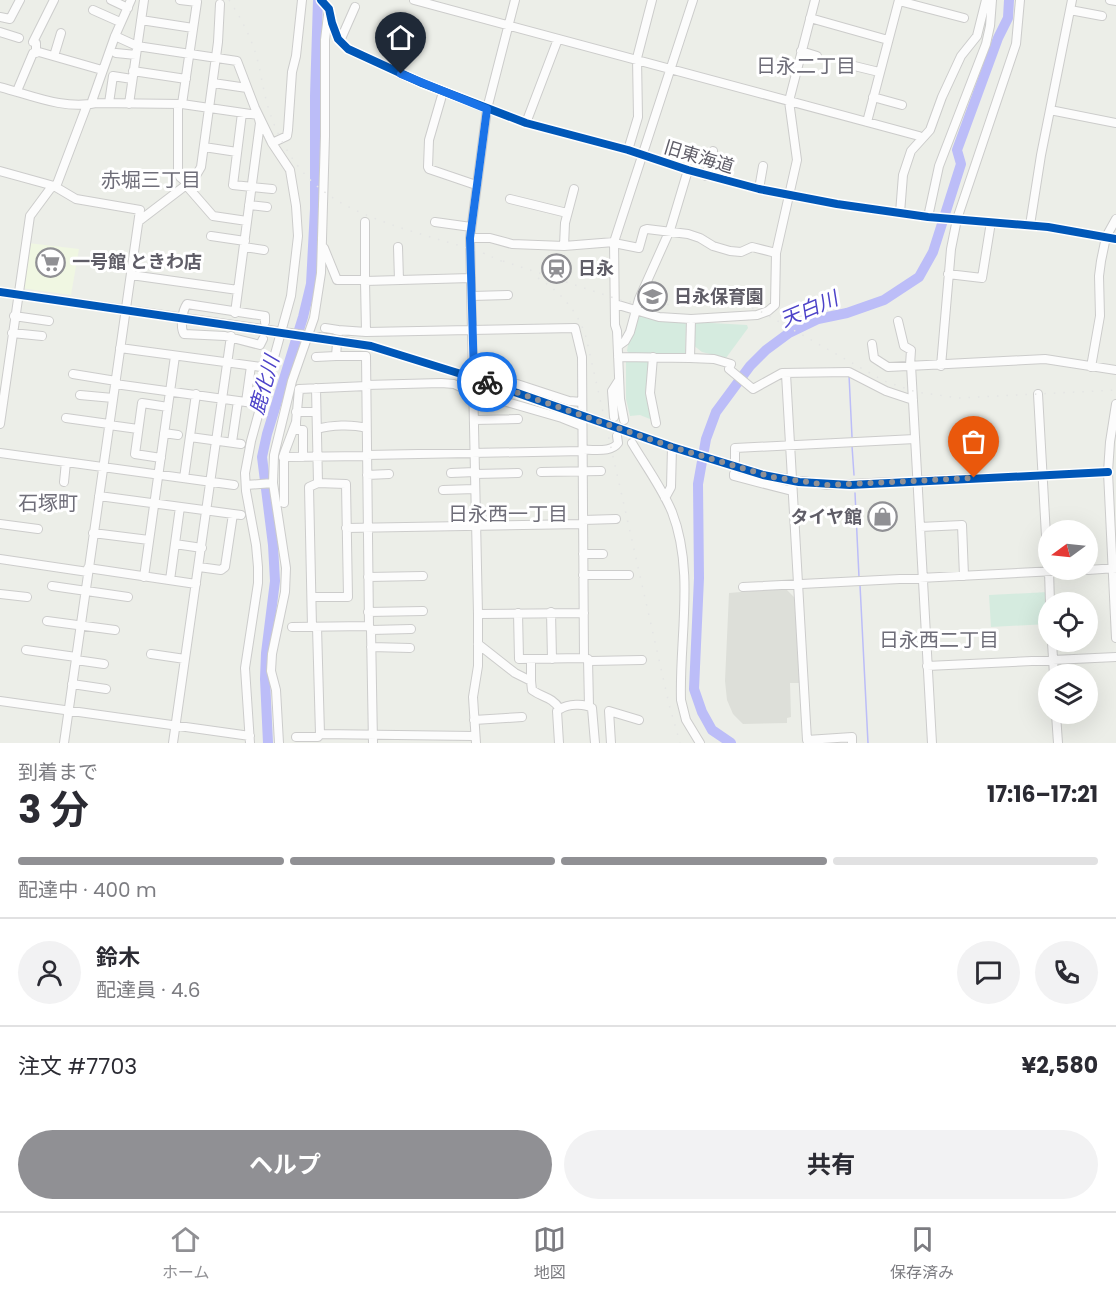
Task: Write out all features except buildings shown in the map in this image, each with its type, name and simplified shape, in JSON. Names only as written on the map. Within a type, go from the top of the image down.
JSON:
[{"type":"street","points":[[0,17],[10,19],[20,0]]},
{"type":"street","points":[[36,53],[36,43],[33,42],[54,0]]},
{"type":"street","points":[[0,424],[17,296],[31,214],[57,184],[120,22],[130,4],[111,0]]},
{"type":"street","points":[[129,104],[144,0]]},
{"type":"street","points":[[180,0],[196,1],[186,79],[180,104],[178,172],[213,216],[247,221]]},
{"type":"street","points":[[272,143],[287,136],[292,72],[302,0]]},
{"type":"street","points":[[414,0],[922,138]]},
{"type":"street","points":[[296,737],[318,737],[320,734],[373,738],[475,740],[478,614],[470,238],[487,109],[515,0]]},
{"type":"street","points":[[628,150],[638,117],[637,60],[652,0]]},
{"type":"street","points":[[624,420],[615,325],[614,243],[693,0]]},
{"type":"street","points":[[615,304],[659,317],[691,319],[757,315],[774,307],[776,253],[797,160],[789,101],[815,0]]},
{"type":"street","points":[[900,213],[906,163],[913,146],[930,130],[961,56],[977,36],[986,0]]},
{"type":"street","points":[[929,217],[939,166],[986,44],[992,0]]},
{"type":"street","points":[[941,366],[955,219],[1016,44],[1020,0]]},
{"type":"street","points":[[1030,225],[1072,0]]},
{"type":"street","points":[[1110,0],[1116,1]]},
{"type":"street","points":[[867,122],[899,1],[964,18]]},
{"type":"street","points":[[327,3],[340,41]]},
{"type":"street","points":[[279,743],[276,690],[271,671],[272,654],[285,592],[286,568],[273,483],[274,454],[319,288],[323,244],[327,3]]},
{"type":"street","points":[[139,221],[198,174],[213,83],[220,4]]},
{"type":"street","points":[[340,41],[355,7]]},
{"type":"street","points":[[93,10],[120,22]]},
{"type":"street","points":[[1070,10],[1102,16]]},
{"type":"street","points":[[810,18],[888,40]]},
{"type":"street","points":[[141,20],[193,28]]},
{"type":"street","points":[[0,32],[19,38]]},
{"type":"street","points":[[54,56],[61,33]]},
{"type":"street","points":[[0,701],[176,725],[250,740],[245,668],[258,583],[258,557],[245,473],[251,441],[291,296],[298,236],[290,170],[272,143],[258,115],[237,61],[137,46],[115,36]]},
{"type":"street","points":[[526,123],[558,39]]},
{"type":"street","name":"旧東海道","points":[[340,41],[348,49],[361,56],[487,109],[526,123],[628,150],[706,176],[790,195],[900,213],[1030,225],[1116,239]]},
{"type":"street","points":[[801,51],[817,56]]},
{"type":"street","points":[[17,91],[33,53],[54,56],[102,70]]},
{"type":"street","points":[[116,53],[136,56]]},
{"type":"street","points":[[842,63],[879,72]]},
{"type":"street","points":[[109,103],[113,76],[133,75],[186,79]]},
{"type":"street","points":[[213,83],[247,88]]},
{"type":"street","points":[[0,87],[56,102],[83,106],[109,103],[180,104],[258,115]]},
{"type":"street","points":[[443,92],[429,140],[429,169],[476,185]]},
{"type":"street","points":[[873,97],[902,105]]},
{"type":"street","points":[[1050,110],[1116,123]]},
{"type":"street","points":[[242,113],[233,184],[272,189]]},
{"type":"street","points":[[235,313],[260,123],[258,115]]},
{"type":"street","points":[[204,147],[237,152]]},
{"type":"street","points":[[706,176],[713,151]]},
{"type":"street","points":[[759,189],[763,166]]},
{"type":"street","points":[[618,346],[625,341],[630,332],[639,299],[670,230],[688,170]]},
{"type":"street","points":[[0,171],[54,186],[76,199],[140,210],[64,743]]},
{"type":"street","points":[[564,246],[564,223],[574,189]]},
{"type":"street","points":[[510,199],[567,213]]},
{"type":"street","points":[[249,204],[267,207]]},
{"type":"street","points":[[1091,367],[1100,316],[1099,276],[1106,237],[1116,219]]},
{"type":"street","points":[[365,222],[366,332]]},
{"type":"street","points":[[435,222],[471,227]]},
{"type":"street","points":[[948,274],[982,278],[991,222]]},
{"type":"street","points":[[470,238],[490,238],[512,244],[564,246],[614,243],[639,248],[645,229],[670,230],[700,238],[712,246],[730,251],[746,251],[752,247],[776,253]]},
{"type":"street","points":[[211,236],[264,250]]},
{"type":"street","points":[[323,244],[337,280],[471,278]]},
{"type":"street","points":[[398,247],[399,280]]},
{"type":"street","points":[[131,274],[238,290]]},
{"type":"street","points":[[0,292],[371,346],[529,397],[614,421],[672,447],[764,475],[792,480],[828,485],[1108,472]]},
{"type":"street","points":[[472,296],[508,295]]},
{"type":"street","points":[[263,339],[260,345],[231,336],[184,334],[183,319],[187,304],[265,316],[265,322]]},
{"type":"street","points":[[15,316],[49,321]]},
{"type":"street","points":[[690,358],[691,319]]},
{"type":"street","points":[[898,321],[904,346],[911,350],[932,743]]},
{"type":"street","points":[[326,328],[366,332],[575,328],[582,357],[584,613],[589,706],[592,708],[595,743]]},
{"type":"street","points":[[336,356],[339,330]]},
{"type":"street","points":[[12,333],[42,336]]},
{"type":"street","points":[[173,743],[231,336]]},
{"type":"street","points":[[872,344],[874,358],[888,367],[1045,359],[1116,370]]},
{"type":"street","points":[[120,348],[261,368]]},
{"type":"street","points":[[144,577],[175,356]]},
{"type":"street","points":[[316,357],[366,356],[368,612],[373,738]]},
{"type":"street","points":[[618,357],[721,360],[731,364],[729,369],[753,389],[778,374],[849,372],[886,391],[913,400]]},
{"type":"street","points":[[652,357],[650,393],[656,423]]},
{"type":"street","points":[[190,436],[237,443],[251,366]]},
{"type":"street","points":[[73,374],[246,402]]},
{"type":"street","points":[[786,374],[807,741],[852,737],[852,743]]},
{"type":"street","points":[[614,421],[612,391],[619,380]]},
{"type":"street","points":[[303,457],[303,430],[296,430],[299,389],[454,384],[474,396],[493,398],[582,426]]},
{"type":"street","points":[[517,384],[569,401],[582,402]]},
{"type":"street","points":[[316,388],[318,483]]},
{"type":"street","points":[[533,410],[539,390]]},
{"type":"street","points":[[184,478],[196,394]]},
{"type":"street","points":[[1038,394],[1044,520]]},
{"type":"street","points":[[80,395],[113,398]]},
{"type":"street","points":[[161,458],[135,454],[138,429],[142,403],[168,407]]},
{"type":"street","points":[[1116,404],[1108,472],[1116,638]]},
{"type":"street","points":[[296,412],[314,412]]},
{"type":"street","points":[[66,418],[138,429]]},
{"type":"street","points":[[474,420],[518,419]]},
{"type":"street","points":[[284,503],[283,457],[296,423]]},
{"type":"street","points":[[317,429],[359,426],[366,428]]},
{"type":"street","points":[[164,433],[178,435]]},
{"type":"street","points":[[283,457],[607,450],[615,448],[618,444],[617,436]]},
{"type":"street","points":[[735,460],[735,448],[915,439]]},
{"type":"street","points":[[632,443],[665,498],[674,520],[684,574],[681,700],[686,720],[699,742]]},
{"type":"street","points":[[665,498],[671,487],[672,447]]},
{"type":"street","points":[[0,453],[234,485]]},
{"type":"street","points":[[64,482],[66,462]]},
{"type":"street","points":[[542,472],[601,471]]},
{"type":"street","points":[[451,473],[518,473]]},
{"type":"street","points":[[367,475],[389,474]]},
{"type":"street","points":[[734,474],[734,476],[760,484],[792,491]]},
{"type":"street","points":[[246,485],[273,483]]},
{"type":"street","points":[[312,597],[348,597],[346,484],[318,483],[309,487],[312,597],[320,734]]},
{"type":"street","points":[[443,490],[475,489]]},
{"type":"street","points":[[99,496],[237,515],[225,567],[221,570],[199,567]]},
{"type":"street","points":[[170,580],[180,507]]},
{"type":"street","points":[[346,528],[476,527],[616,519]]},
{"type":"street","points":[[0,524],[38,529]]},
{"type":"street","points":[[920,527],[962,525],[964,576]]},
{"type":"street","points":[[93,533],[149,540]]},
{"type":"street","points":[[175,544],[202,548]]},
{"type":"street","points":[[583,554],[603,554]]},
{"type":"street","points":[[0,559],[196,584]]},
{"type":"street","points":[[1098,569],[1114,568]]},
{"type":"street","points":[[743,588],[1038,572]]},
{"type":"street","points":[[583,575],[629,575]]},
{"type":"street","points":[[368,577],[423,576]]},
{"type":"street","points":[[52,586],[128,597]]},
{"type":"street","points":[[0,594],[27,597]]},
{"type":"street","points":[[368,612],[423,611]]},
{"type":"street","points":[[551,612],[552,659]]},
{"type":"street","points":[[518,613],[519,659],[642,660]]},
{"type":"street","points":[[478,614],[584,613]]},
{"type":"street","points":[[47,621],[116,630]]},
{"type":"street","points":[[292,627],[411,629]]},
{"type":"street","points":[[478,644],[515,673],[531,681]]},
{"type":"street","points":[[371,647],[410,648]]},
{"type":"street","points":[[26,650],[104,664]]},
{"type":"street","points":[[1053,652],[1053,664]]},
{"type":"street","points":[[151,654],[185,658]]},
{"type":"street","points":[[927,666],[1116,657]]},
{"type":"street","points":[[531,659],[532,690],[553,700],[560,709]]},
{"type":"street","points":[[72,684],[106,689]]},
{"type":"street","points":[[559,743],[557,711],[563,706],[589,706]]},
{"type":"street","points":[[611,743],[609,711],[639,720]]},
{"type":"street","points":[[474,720],[522,717]]},
{"type":"street","points":[[1057,724],[1058,743]]},
{"type":"shaded area","name":"一号館 ときわ店","points":[[28,243],[79,249],[71,295],[21,288]]},
{"type":"shaded area","points":[[641,315],[665,322],[686,324],[685,354],[630,354],[627,351],[630,338]]},
{"type":"shaded area","points":[[694,322],[747,325],[748,328],[726,358],[702,352],[693,345]]},
{"type":"shaded area","points":[[629,359],[648,360],[652,417],[650,419],[640,415],[630,416],[626,399],[626,362]]},
{"type":"shaded area","points":[[785,588],[795,598],[799,683],[790,683],[791,717],[787,718],[787,723],[743,724],[733,714],[727,700],[725,681],[729,593]]},
{"type":"shaded area","points":[[1038,593],[1038,625],[991,627],[989,595]]},
{"type":"waterway","name":"鹿化川","points":[[268,743],[266,653],[275,581],[262,457],[311,284],[315,209],[318,0]]},
{"type":"waterway","name":"天白川","points":[[731,743],[712,730],[702,712],[694,689],[699,578],[698,484],[706,439],[716,412],[750,366],[766,350],[789,333],[818,319],[847,313],[884,300],[919,277],[933,252],[961,164],[957,150],[998,38],[1008,18],[1009,0]]},
{"type":"waterway","points":[[849,375],[852,437]]},
{"type":"waterway","points":[[852,446],[854,475]]},
{"type":"waterway","points":[[855,493],[859,577]]},
{"type":"waterway","points":[[860,585],[868,743]]},
{"type":"railway","points":[[229,0],[255,50],[275,127],[292,159],[317,186],[342,204],[361,213],[489,255]]},
{"type":"railway","points":[[483,253],[508,264]]},
{"type":"railway","points":[[503,261],[623,301],[654,305],[722,303],[742,305],[758,310],[884,381],[916,392],[959,398],[1116,390]]},
{"type":"railway","points":[[538,278],[568,303],[586,337],[669,704],[680,743]]},
{"type":"cycle path","points":[[321,0],[329,9],[338,39],[348,49],[422,83],[526,123],[628,150],[688,170],[759,189],[837,204],[928,217],[1048,227],[1116,239]]},
{"type":"cycle path","points":[[0,292],[371,346],[474,378],[672,447],[763,475],[799,482],[850,485],[1108,472]]},
{"type":"way so far","points":[[487,382],[672,447],[772,477],[828,485],[974,478]]},
{"type":"place","name":"一号館 ときわ店","points":[[51,262]]},
{"type":"place","name":"日永","points":[[557,269]]},
{"type":"place","name":"日永保育園","points":[[653,297]]},
{"type":"place","name":"タイヤ館","points":[[883,517]]},
{"type":"district","name":"日永二丁目","points":[[806,66]]},
{"type":"district","name":"赤堀三丁目","points":[[151,180]]},
{"type":"district","name":"石塚町","points":[[48,503]]},
{"type":"district","name":"日永西一丁目","points":[[508,514]]},
{"type":"district","name":"日永西二丁目","points":[[939,640]]},
{"type":"route","points":[[401,74],[487,109],[478,167],[470,249],[474,378],[487,382]]}]
